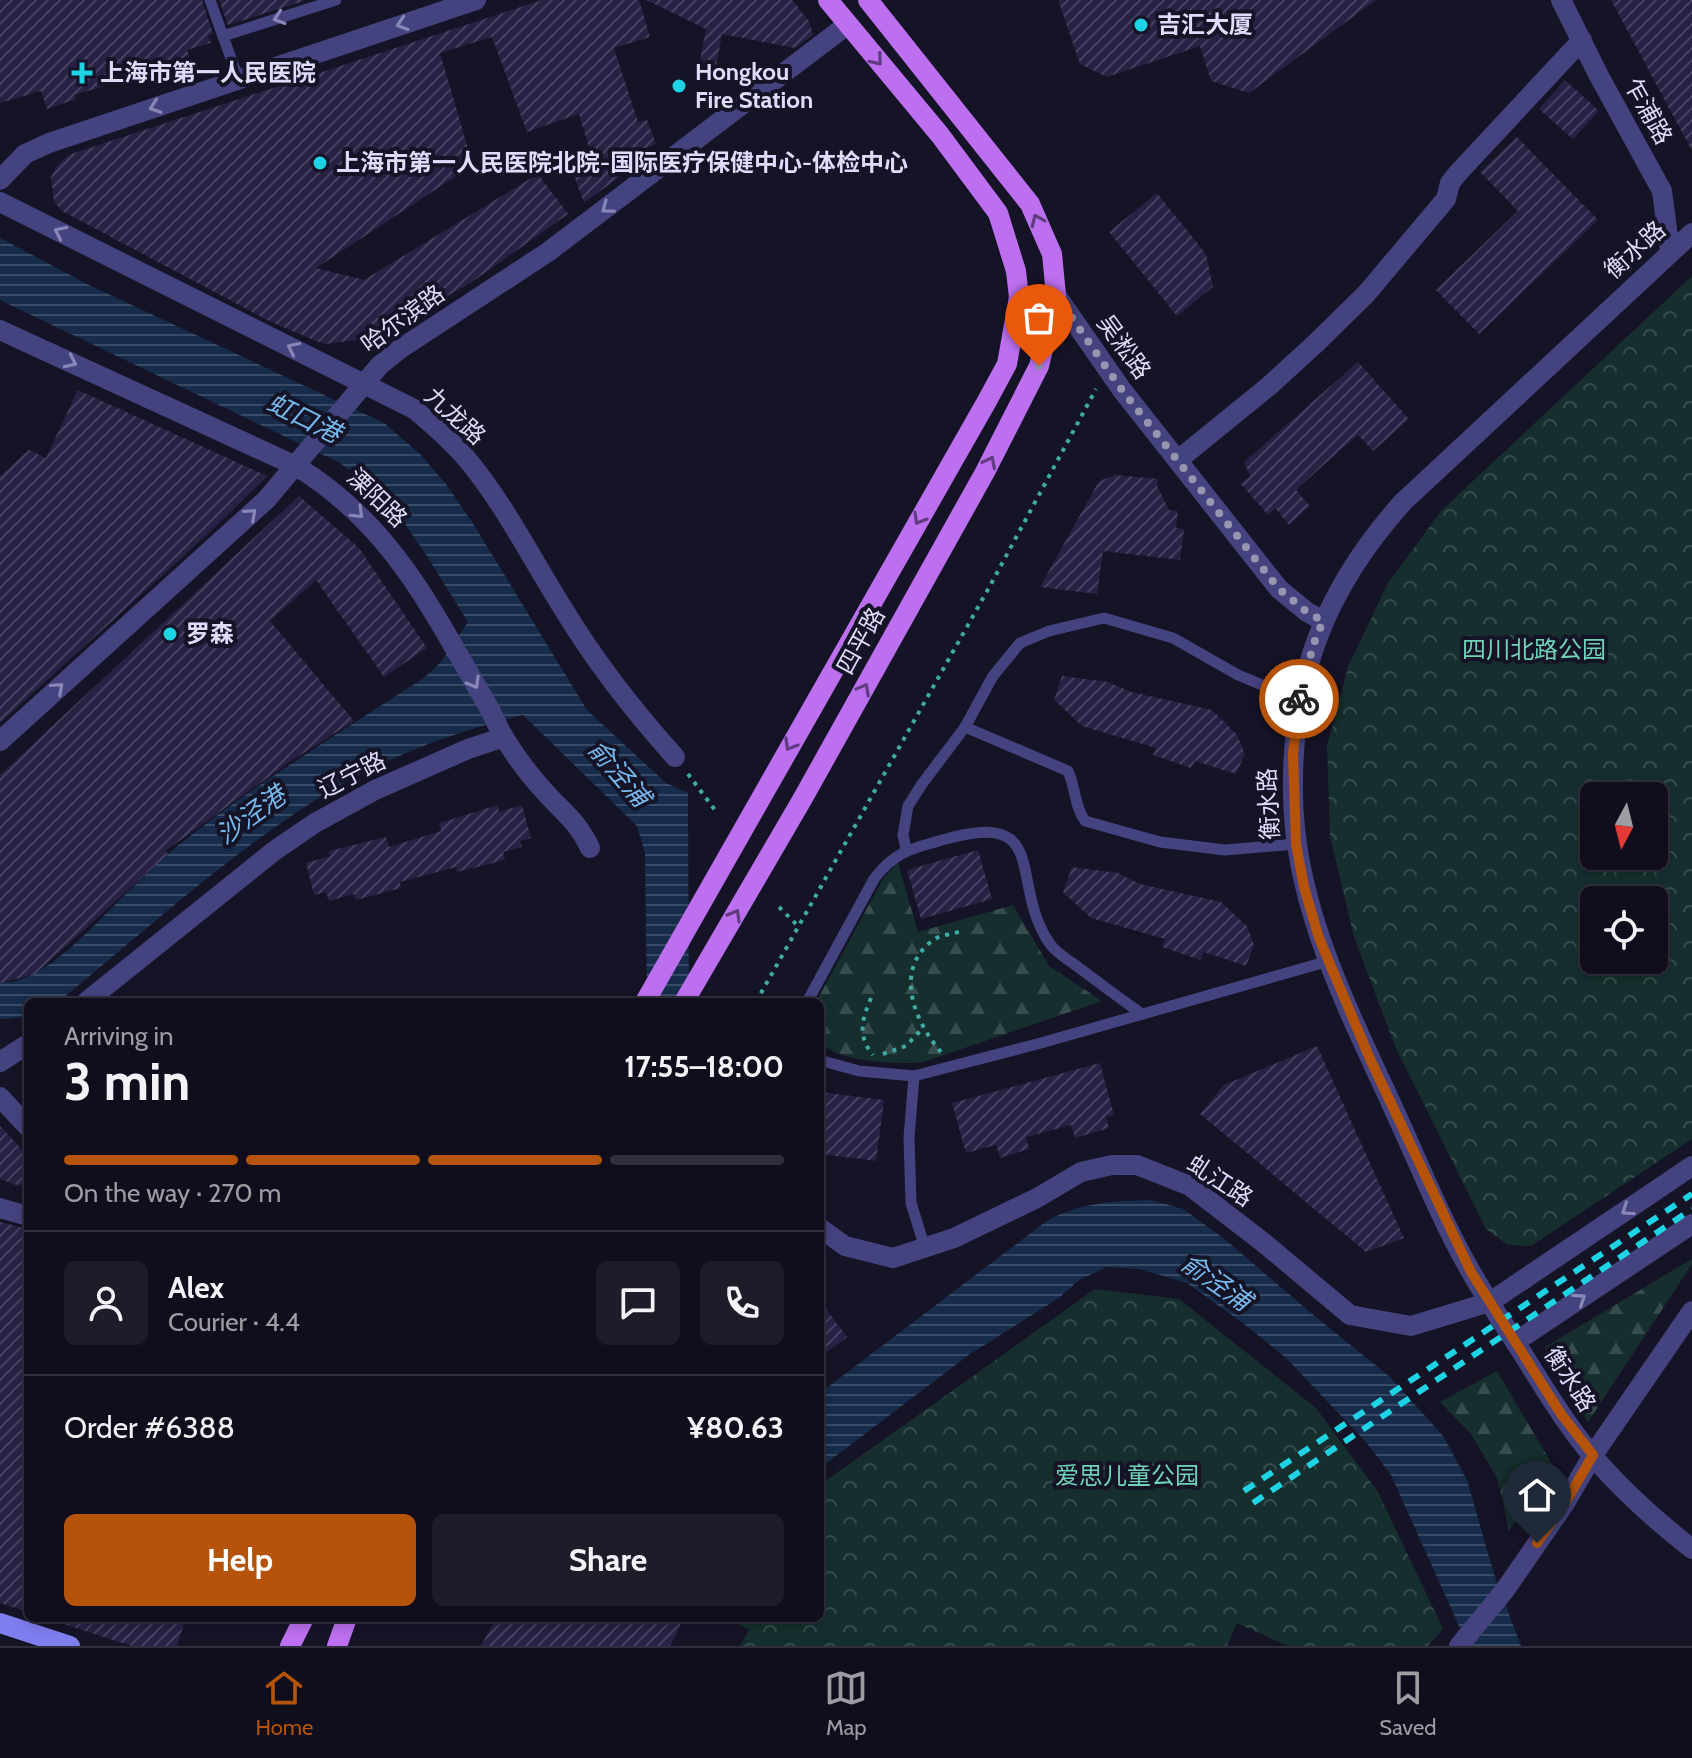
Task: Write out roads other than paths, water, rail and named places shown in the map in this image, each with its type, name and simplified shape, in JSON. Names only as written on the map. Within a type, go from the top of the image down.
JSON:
[{"type":"main road","points":[[828,0],[847,25]]},
{"type":"main road","name":"吴淞路","points":[[868,0],[1030,204],[1052,254],[1056,295]]},
{"type":"main road","name":"四平路","points":[[647,998],[1007,364],[1019,297],[1010,245],[998,213],[940,135],[847,25]]},
{"type":"main road","name":"四平路","points":[[686,998],[803,798],[985,472],[1039,366],[1056,295]]},
{"type":"main road","points":[[290,1646],[302,1622]]},
{"type":"main road","points":[[337,1646],[346,1622]]},
{"type":"main road","points":[[0,1623],[70,1646]]},
{"type":"street","points":[[0,180],[15,161],[35,149],[476,0]]},
{"type":"street","name":"乍浦路","points":[[1561,0],[1662,191],[1670,252]]},
{"type":"street","name":"哈尔滨路","points":[[0,741],[266,500],[302,460],[363,382],[400,349],[548,252],[847,25]]},
{"type":"street","points":[[1178,460],[1269,386],[1349,312],[1446,199],[1450,183],[1458,173],[1582,40]]},
{"type":"street","name":"九龙路","points":[[0,202],[414,409],[448,438],[472,465],[529,550],[600,666],[630,707],[675,757]]},
{"type":"street","name":"衡水路","points":[[1692,233],[1403,502],[1368,544],[1323,621],[1314,643],[1299,700],[1293,754],[1296,844],[1304,887],[1319,938],[1370,1059],[1471,1272],[1561,1414],[1593,1455],[1652,1515],[1692,1549]]},
{"type":"street","name":"吴淞路","points":[[1056,295],[1106,369],[1279,589],[1323,621]]},
{"type":"street","name":"溧阳路","points":[[0,330],[302,460],[393,550],[423,592],[500,730],[532,778],[582,830],[590,848]]},
{"type":"street","name":"辽宁路","points":[[91,998],[274,851],[315,823],[375,790],[468,749],[500,730]]},
{"type":"street","points":[[0,1062],[24,1047]]},
{"type":"street","points":[[0,1097],[24,1123]]},
{"type":"street","name":"虬江路","points":[[824,1231],[845,1246],[893,1258],[954,1238],[1037,1198],[1081,1172],[1112,1165],[1137,1165],[1190,1186],[1350,1315],[1411,1326],[1490,1302],[1692,1166]]},
{"type":"street","points":[[0,1208],[24,1215]]},
{"type":"street","points":[[1515,1342],[1692,1224]]},
{"type":"street","points":[[1460,1645],[1505,1590],[1692,1311]]},
{"type":"lane","points":[[210,0],[238,78]]},
{"type":"lane","points":[[223,36],[336,0]]},
{"type":"lane","points":[[906,849],[903,835],[908,806],[965,727],[993,676],[1020,643],[1049,631],[1104,618],[1173,638],[1238,675],[1299,700]]},
{"type":"lane","points":[[965,727],[1068,771],[1076,788],[1075,806],[1085,821],[1160,842],[1225,850],[1296,844]]},
{"type":"lane","points":[[809,998],[874,879],[887,861],[906,849],[973,831],[1002,832],[1021,848],[1034,915],[1051,947],[1142,1014]]},
{"type":"lane","points":[[824,1061],[870,1072],[914,1076],[1329,961]]},
{"type":"lane","points":[[914,1076],[909,1138],[911,1203],[925,1248]]},
{"type":"water","points":[[0,238],[89,285],[384,423],[419,453],[446,484],[474,525],[587,710],[666,783],[688,793],[689,998],[647,998],[645,853],[637,826],[523,715],[427,745],[337,787],[299,810],[228,862],[63,998],[24,998],[24,1017],[0,1019],[0,982],[16,981],[51,964],[176,847],[236,802],[424,678],[441,662],[468,622],[385,496],[340,463],[0,300]]},
{"type":"water","name":"俞泾浦","points":[[1151,1200],[1183,1209],[1222,1237],[1390,1377],[1443,1436],[1467,1480],[1494,1574],[1521,1646],[1468,1646],[1391,1475],[1366,1442],[1285,1357],[1187,1283],[1140,1269],[1107,1267],[1079,1280],[1059,1298],[970,1354],[824,1465],[824,1390],[1048,1220],[1074,1209]]},
{"type":"railway","points":[[1244,1491],[1692,1194]]},
{"type":"railway","points":[[1253,1503],[1692,1209]]},
{"type":"place","name":"吉汇大厦","points":[[1141,25]]},
{"type":"place","name":"上海市第一人民医院","points":[[82,73]]},
{"type":"place","name":"Hongkou Fire Station","points":[[679,86]]},
{"type":"place","name":"上海市第一人民医院北院-国际医疗保健中心-体检中心","points":[[320,163]]},
{"type":"place","name":"罗森","points":[[170,634]]},
{"type":"water label","name":"虹口港","points":[[304,418]]},
{"type":"water label","name":"沙泾港","points":[[251,815]]},
{"type":"park label","name":"四川北路公园","points":[[1534,650]]},
{"type":"park label","name":"爱思儿童公园","points":[[1127,1476]]}]
